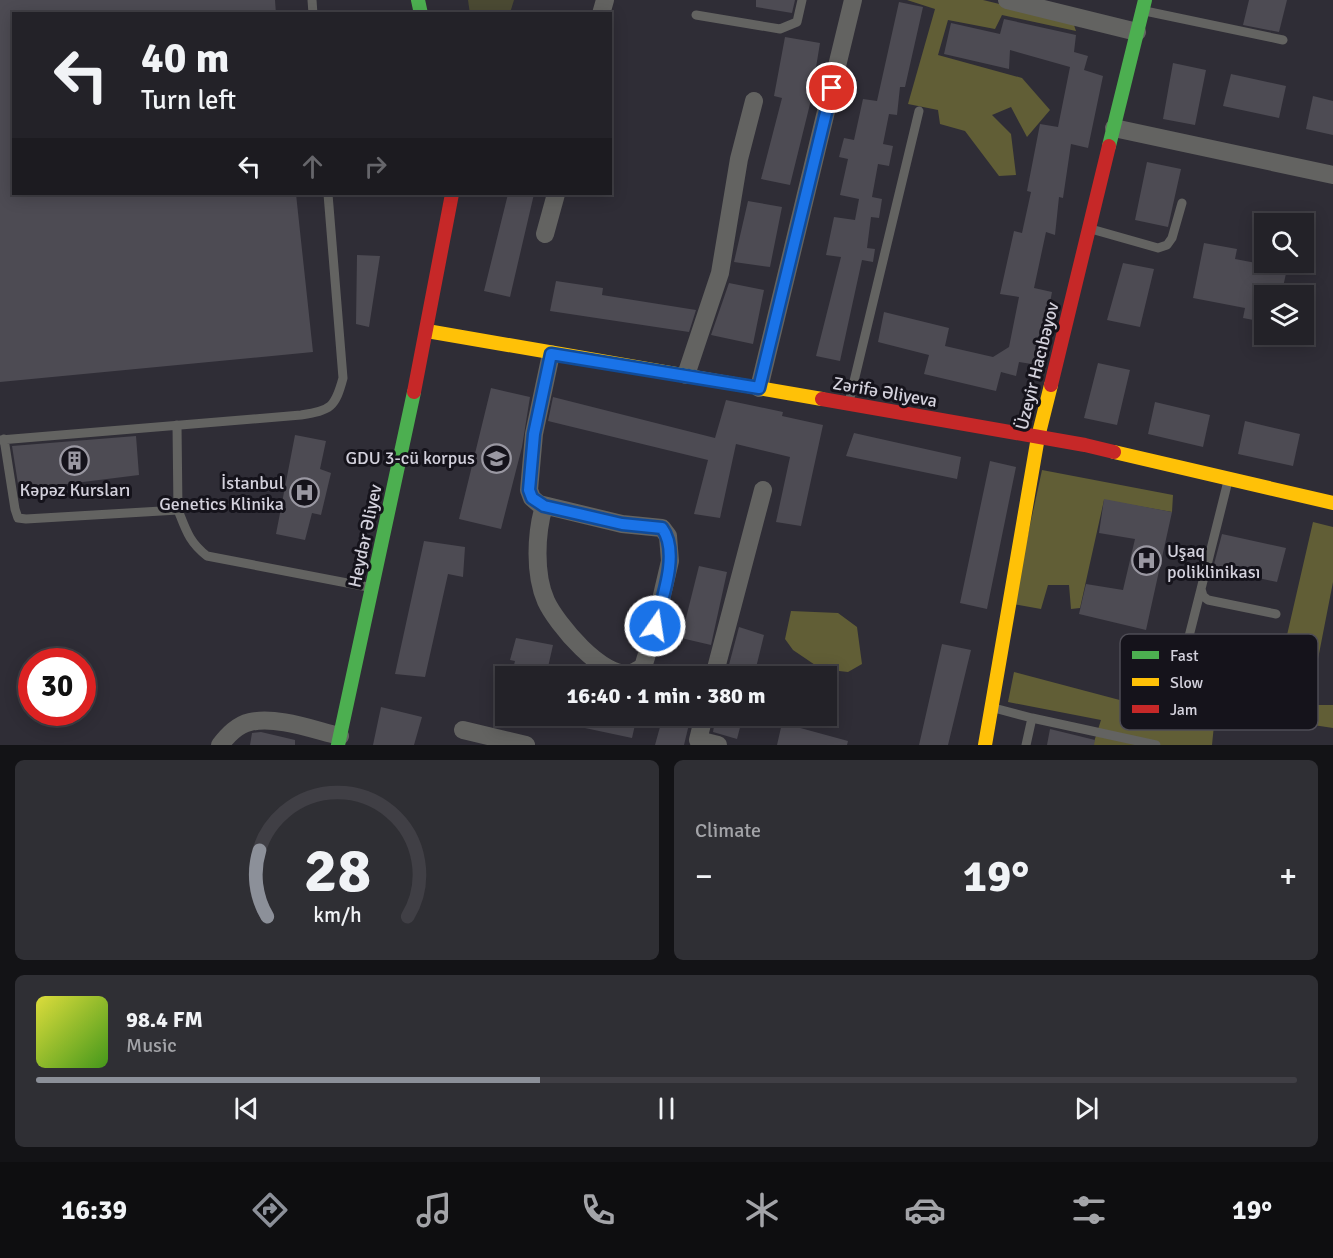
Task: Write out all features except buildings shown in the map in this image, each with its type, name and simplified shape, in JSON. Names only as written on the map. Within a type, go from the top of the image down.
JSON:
[{"type":"street","points":[[759,388],[853,0]]},
{"type":"street","points":[[1007,0],[1137,32]]},
{"type":"street","name":"Üzeyir Hacıbəyov","points":[[985,745],[1038,437],[1144,5]]},
{"type":"street","points":[[686,375],[720,273],[739,159],[754,101]]},
{"type":"street","points":[[1114,128],[1333,175]]},
{"type":"street","name":"Heydər Əliyev","points":[[339,741],[428,331],[452,195]]},
{"type":"street","points":[[545,234],[555,195]]},
{"type":"street","name":"Zərifə Əliyeva","points":[[428,331],[1038,437],[1333,503]]},
{"type":"street","points":[[544,506],[538,526],[538,552],[546,601],[574,642],[596,661],[629,674],[643,667],[670,561],[668,536],[662,528],[622,524],[544,506],[532,498],[529,490],[534,434],[551,354]]},
{"type":"street","points":[[717,666],[763,490]]},
{"type":"street","points":[[220,745],[232,731],[249,722],[279,722],[339,741]]},
{"type":"street","points":[[701,726],[697,742],[718,745]]},
{"type":"street","points":[[463,730],[526,745]]},
{"type":"lane","points":[[696,15],[780,29],[797,22],[802,0]]},
{"type":"lane","points":[[1144,5],[1282,40]]},
{"type":"lane","points":[[849,404],[919,111]]},
{"type":"lane","points":[[178,510],[18,518],[2,440],[301,415],[321,411],[337,400],[343,378],[328,195]]},
{"type":"lane","points":[[1089,229],[1158,248],[1167,245],[1172,238],[1182,203]]},
{"type":"lane","points":[[177,425],[178,510],[195,546],[207,556],[372,588]]},
{"type":"lane","points":[[1190,634],[1229,479]]},
{"type":"lane","points":[[1201,589],[1203,596],[1208,600],[1276,614]]},
{"type":"lane","points":[[991,708],[1156,745]]},
{"type":"lane","points":[[1026,745],[1032,718]]},
{"type":"shaded area","points":[[468,0],[514,0],[510,12],[470,12]]},
{"type":"shaded area","points":[[907,0],[983,0],[1073,22],[1076,31],[1002,15],[995,29],[948,20],[938,55],[1022,78],[1050,110],[1027,137],[1011,107],[992,115],[1011,134],[1016,175],[999,176],[965,131],[940,124],[938,110],[908,104],[935,9]]},
{"type":"shaded area","points":[[1042,470],[1173,495],[1172,512],[1104,500],[1080,608],[1071,609],[1069,585],[1048,585],[1041,609],[1013,604]]},
{"type":"shaded area","points":[[1313,522],[1333,527],[1333,582],[1318,659],[1318,634],[1287,634]]},
{"type":"shaded area","points":[[791,611],[838,613],[857,627],[862,664],[848,672],[837,671],[837,666],[817,666],[793,650],[785,639]]},
{"type":"shaded area","points":[[1014,672],[1120,700],[1120,730],[1214,730],[1212,745],[1093,745],[1101,720],[1008,702]]},
{"type":"shaded area","points":[[1318,705],[1333,705],[1333,728],[1318,726]]},
{"type":"traffic: fast","points":[[418,0],[421,12]]},
{"type":"traffic: fast","points":[[1109,146],[1145,0]]},
{"type":"traffic: fast","points":[[338,745],[414,392]]},
{"type":"traffic: slow","points":[[427,331],[822,399]]},
{"type":"traffic: slow","points":[[985,745],[1038,437],[1051,385]]},
{"type":"traffic: slow","points":[[1114,452],[1333,503]]},
{"type":"traffic: jam","points":[[1051,385],[1109,146]]},
{"type":"traffic: jam","points":[[414,392],[452,195]]},
{"type":"traffic: jam","points":[[822,399],[1114,452]]},
{"type":"place","name":"GDU 3-cü korpus","points":[[496,458]]},
{"type":"place","name":"Kəpəz Kursları","points":[[75,461]]},
{"type":"place","name":"İstanbul Genetics Klinika","points":[[305,493]]},
{"type":"place","name":"Uşaq poliklinikası","points":[[1146,561]]},
{"type":"route","points":[[655,626],[670,561],[668,536],[662,528],[622,524],[544,506],[532,498],[529,490],[534,434],[551,354],[759,388],[832,88]]}]
